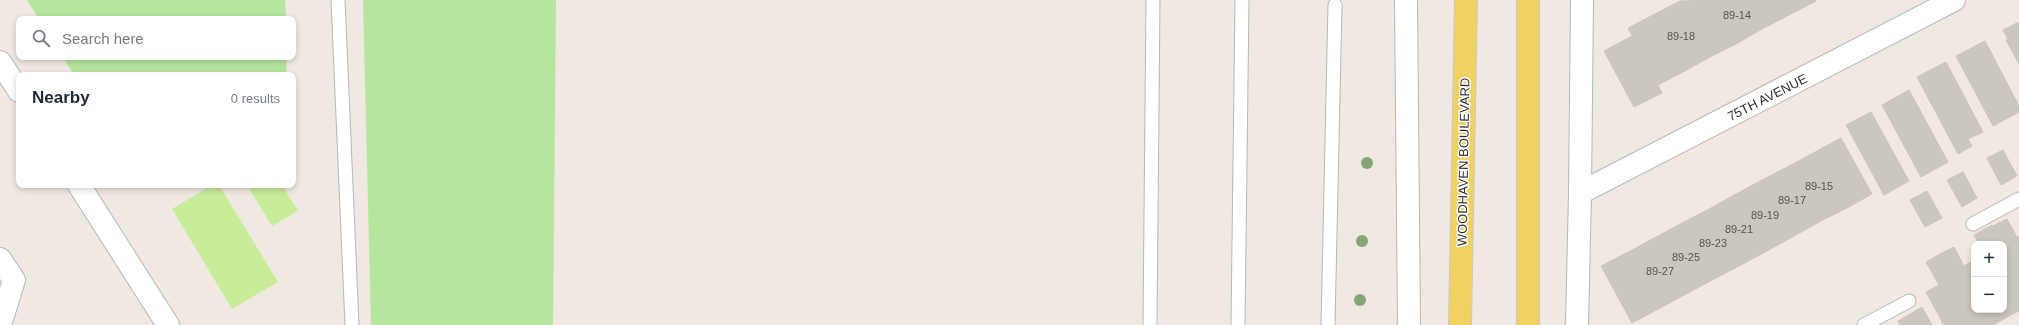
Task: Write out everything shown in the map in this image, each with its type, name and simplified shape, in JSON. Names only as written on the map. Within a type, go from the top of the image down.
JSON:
[{"type":"main road","name":"WOODHAVEN BOULEVARD","points":[[1460,325],[1466,0]]},
{"type":"main road","points":[[1528,0],[1528,325]]},
{"type":"street","points":[[1406,0],[1409,325]]},
{"type":"street","points":[[1577,325],[1582,0]]},
{"type":"street","name":"75TH AVENUE","points":[[1580,193],[1954,0]]},
{"type":"street","points":[[0,62],[16,87]]},
{"type":"street","points":[[81,188],[168,325]]},
{"type":"street","points":[[0,259],[14,280],[0,325]]},
{"type":"lane","points":[[338,0],[352,325]]},
{"type":"lane","points":[[1150,325],[1153,0]]},
{"type":"lane","points":[[1238,325],[1242,0]]},
{"type":"lane","points":[[1328,325],[1335,5]]},
{"type":"lane","points":[[1973,224],[2019,199]]},
{"type":"lane","points":[[1864,325],[1909,301]]},
{"type":"green space","points":[[27,0],[285,0],[286,16],[37,16]]},
{"type":"green space","points":[[363,0],[556,0],[553,325],[371,325]]},
{"type":"green space","points":[[65,60],[287,60],[286,72],[72,72]]},
{"type":"green space","points":[[207,188],[221,188],[278,282],[232,309],[172,209]]},
{"type":"green space","points":[[249,188],[284,188],[298,211],[272,226]]},
{"type":"building","points":[[1713,0],[1746,0],[1762,29],[1736,44]]},
{"type":"building","points":[[1713,0],[1736,44],[1710,57],[1680,1]]},
{"type":"building","points":[[1746,0],[1783,0],[1791,14],[1762,29]]},
{"type":"building","points":[[1783,0],[1815,0],[1816,1],[1791,14]]},
{"type":"building","points":[[1680,1],[1710,57],[1683,72],[1653,15]]},
{"type":"building","points":[[1653,15],[1683,72],[1658,85],[1628,28]]},
{"type":"building","points":[[2019,22],[2019,64],[2006,40],[2008,39],[2003,30]]},
{"type":"building","points":[[1632,36],[1662,93],[1634,107],[1604,51]]},
{"type":"building","points":[[1985,41],[2019,106],[2019,112],[1993,126],[1956,56]]},
{"type":"building","points":[[1946,62],[1983,132],[1968,139],[1972,146],[1958,154],[1917,77]]},
{"type":"building","points":[[1909,90],[1948,162],[1921,177],[1882,105]]},
{"type":"building","points":[[1871,112],[1909,181],[1884,195],[1846,125]]},
{"type":"building","points":[[1841,138],[1872,194],[1847,208],[1817,151]]},
{"type":"building","points":[[2003,150],[2017,176],[2001,185],[1987,158]]},
{"type":"building","points":[[1817,151],[1847,208],[1821,221],[1791,165]]},
{"type":"building","points":[[1791,165],[1821,221],[1794,236],[1764,179]]},
{"type":"building","points":[[1963,172],[1977,198],[1962,207],[1947,180]]},
{"type":"building","points":[[1764,179],[1794,236],[1767,251],[1736,194]]},
{"type":"building","points":[[1927,191],[1942,218],[1925,227],[1910,200]]},
{"type":"building","points":[[1736,194],[1767,251],[1741,265],[1711,208]]},
{"type":"building","points":[[1711,208],[1741,265],[1714,279],[1684,222]]},
{"type":"building","points":[[2007,219],[2017,237],[2019,236],[2019,274],[2007,252],[2007,241],[2001,241],[1993,226]]},
{"type":"building","points":[[1684,222],[1714,279],[1688,293],[1658,236]]},
{"type":"building","points":[[1992,225],[2001,241],[1977,241],[1974,235]]},
{"type":"building","points":[[1658,236],[1688,293],[1662,307],[1632,250]]},
{"type":"building","points":[[1954,247],[1964,266],[1971,262],[1971,312],[1940,254]]},
{"type":"building","points":[[1632,250],[1662,307],[1632,323],[1601,266]]},
{"type":"building","points":[[2007,252],[2019,274],[2019,311],[2009,316],[2007,312]]},
{"type":"building","points":[[1940,254],[1978,325],[1944,325],[1926,292],[1939,285],[1926,262]]},
{"type":"building","points":[[1922,307],[1932,325],[1900,325],[1898,321]]},
{"type":"building","points":[[2007,312],[2009,316],[1993,325],[1978,325],[1972,313]]}]
